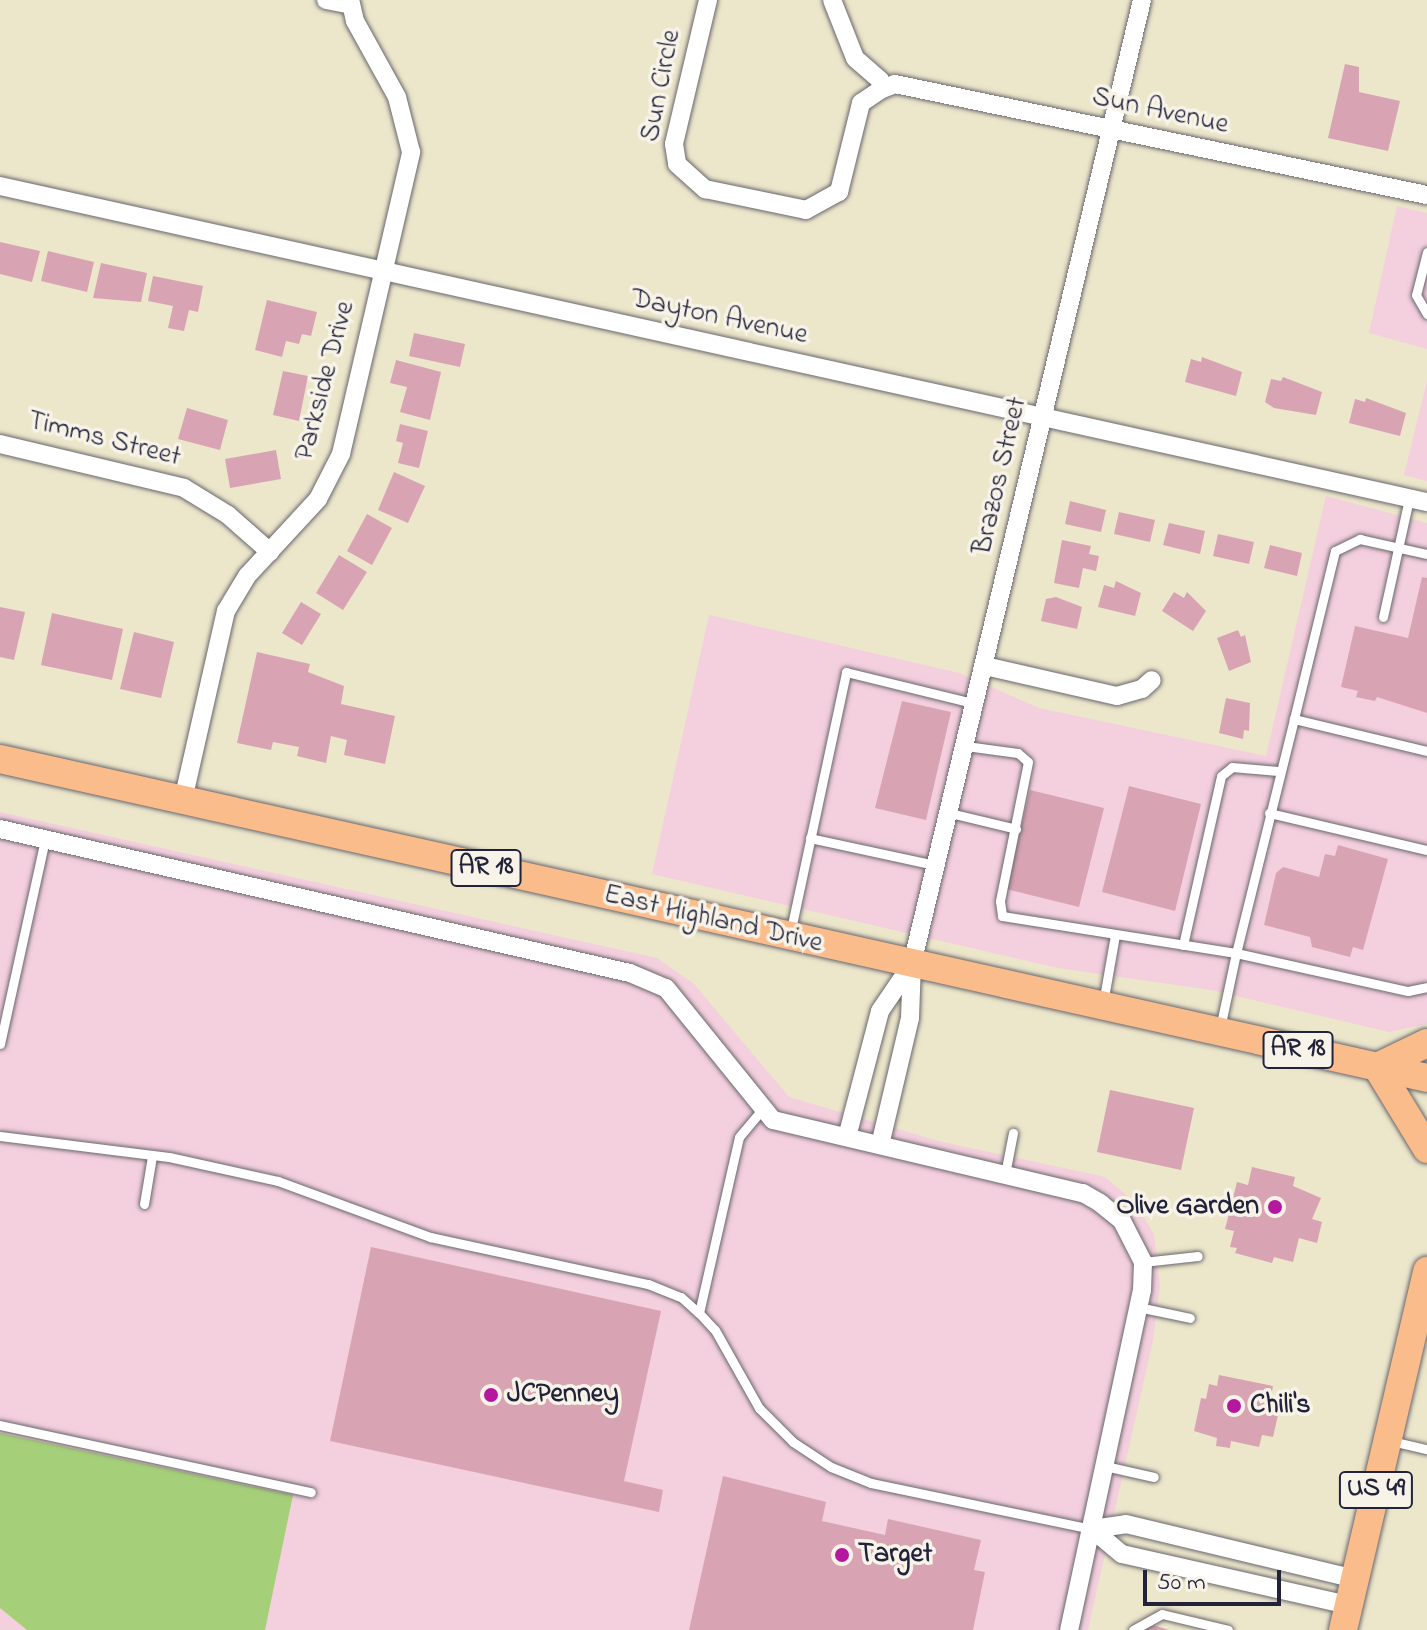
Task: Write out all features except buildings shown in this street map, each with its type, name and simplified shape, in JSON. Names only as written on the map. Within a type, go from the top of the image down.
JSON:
[{"type":"main road","name":"East Highland Drive","points":[[0,759],[1427,1078]]},
{"type":"main road","points":[[1427,1043],[1377,1067],[1427,1149]]},
{"type":"main road","name":"US 49","points":[[1349,1605],[1427,1271]]},
{"type":"street","points":[[326,0],[350,3]]},
{"type":"street","name":"Sun Circle","points":[[708,0],[674,144],[685,175],[705,189],[794,210],[824,204],[845,181],[861,103],[882,89]]},
{"type":"street","points":[[832,0],[855,58],[880,80],[882,89]]},
{"type":"street","name":"Brazos Street","points":[[912,964],[939,866],[1142,0]]},
{"type":"street","name":"Parkside Drive","points":[[183,800],[226,611],[236,590],[318,499],[341,454],[411,152],[410,131],[350,3]]},
{"type":"street","name":"Sun Avenue","points":[[882,89],[895,84],[1427,195]]},
{"type":"street","name":"Dayton Avenue","points":[[0,186],[1418,500]]},
{"type":"street","name":"Timms Street","points":[[0,444],[184,488],[228,515],[270,552]]},
{"type":"street","points":[[985,666],[1117,696],[1142,689],[1152,680]]},
{"type":"street","points":[[0,829],[630,973],[666,988],[773,1120],[1083,1193],[1100,1203],[1122,1221],[1143,1262],[1138,1307],[1069,1630]]},
{"type":"street","points":[[847,1137],[880,1011],[912,964]]},
{"type":"street","points":[[880,1145],[910,1018],[912,964]]},
{"type":"street","points":[[1092,1529],[1126,1524],[1349,1605]]},
{"type":"street","points":[[1092,1529],[1122,1554],[1349,1605]]},
{"type":"lane","points":[[1427,252],[1416,295],[1427,314]]},
{"type":"lane","points":[[1383,617],[1399,548],[1418,500]]},
{"type":"lane","points":[[1219,1032],[1278,771],[1294,719],[1335,551],[1360,539],[1427,554]]},
{"type":"lane","points":[[789,937],[846,672],[976,704]]},
{"type":"lane","points":[[1294,719],[1427,751]]},
{"type":"lane","points":[[966,746],[1018,753],[1028,762],[1000,901],[1002,916],[1236,953],[1408,991],[1427,987]]},
{"type":"lane","points":[[1183,945],[1221,776],[1232,767],[1278,771]]},
{"type":"lane","points":[[950,813],[1016,829]]},
{"type":"lane","points":[[1269,813],[1427,850]]},
{"type":"lane","points":[[810,838],[939,866]]},
{"type":"lane","points":[[0,1044],[45,839]]},
{"type":"lane","points":[[1102,1007],[1115,935]]},
{"type":"lane","points":[[699,1313],[739,1137],[763,1108]]},
{"type":"lane","points":[[1005,1174],[1013,1133]]},
{"type":"lane","points":[[0,1136],[152,1156],[278,1181],[430,1237],[648,1284],[681,1297],[699,1313],[715,1330],[759,1408],[793,1442],[831,1467],[871,1483],[1092,1529]]},
{"type":"lane","points":[[144,1204],[152,1156]]},
{"type":"lane","points":[[1143,1262],[1198,1256]]},
{"type":"lane","points":[[1138,1307],[1190,1318]]},
{"type":"lane","points":[[0,1425],[311,1492]]},
{"type":"lane","points":[[1387,1440],[1427,1449]]},
{"type":"lane","points":[[1105,1466],[1154,1477]]},
{"type":"lane","points":[[1133,1630],[1162,1614],[1228,1630]]},
{"type":"shaded area","points":[[1397,206],[1427,213],[1427,349],[1369,333]]},
{"type":"shaded area","points":[[1427,381],[1427,481],[1404,475]]},
{"type":"shaded area","points":[[1326,496],[1427,523],[1427,1024],[1389,1032],[1211,990],[1058,968],[652,874],[709,615],[959,673],[1039,708],[1266,756]]},
{"type":"shaded area","points":[[0,812],[657,958],[694,984],[789,1097],[938,1141],[1105,1177],[1137,1204],[1154,1235],[1160,1286],[1153,1340],[1088,1630],[0,1630]]},
{"type":"green space","points":[[0,1433],[293,1495],[265,1630],[27,1630],[0,1608]]},
{"type":"place","name":"Olive Garden","points":[[1275,1207]]},
{"type":"place","name":"JCPenney","points":[[491,1395]]},
{"type":"place","name":"Chili's","points":[[1234,1406]]},
{"type":"place","name":"Target","points":[[842,1555]]}]
